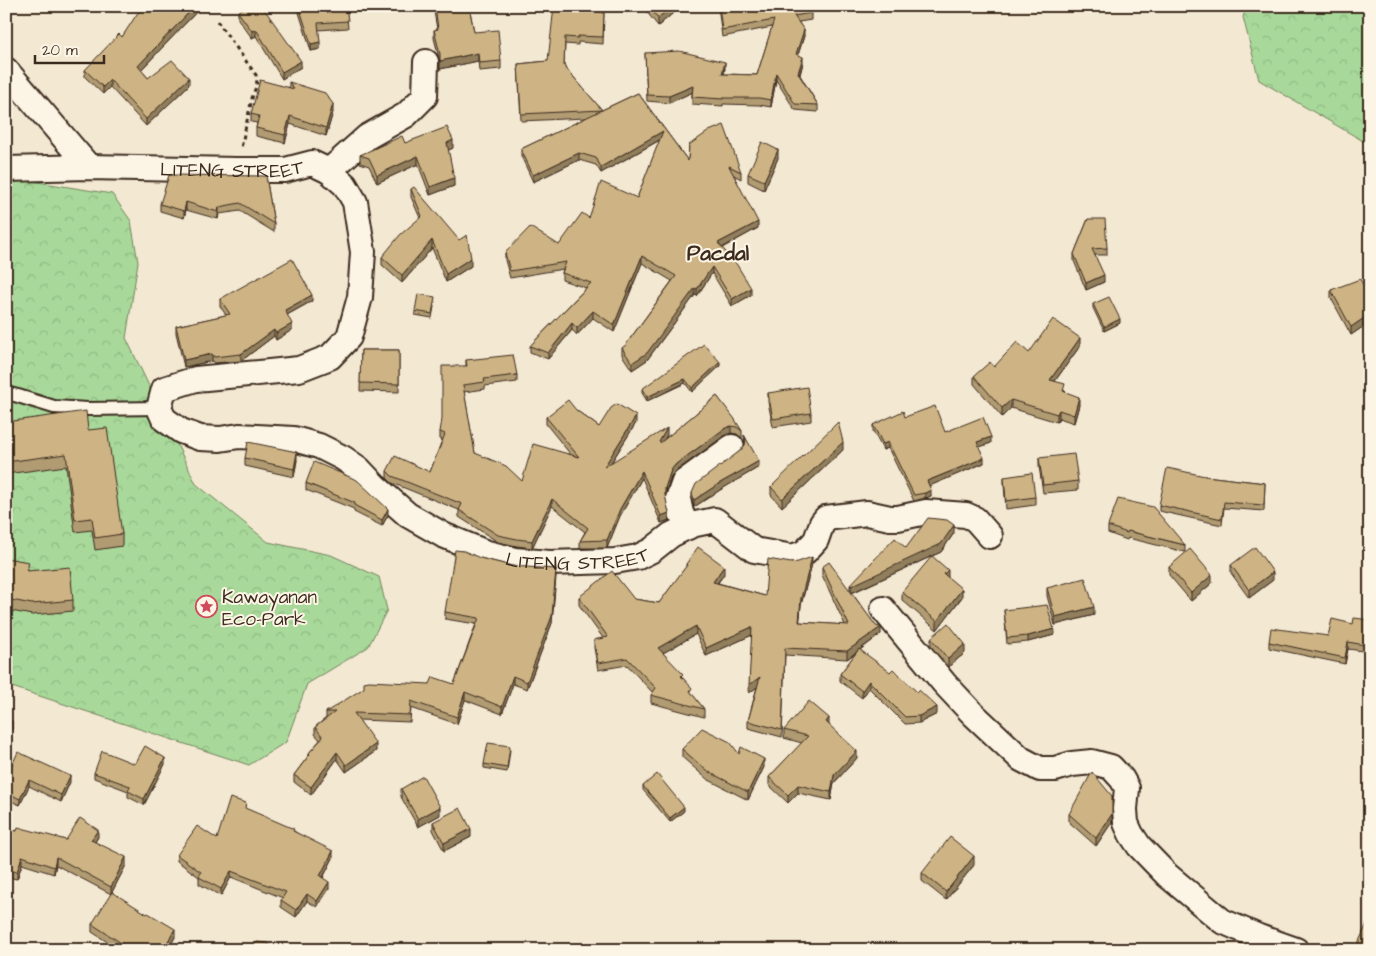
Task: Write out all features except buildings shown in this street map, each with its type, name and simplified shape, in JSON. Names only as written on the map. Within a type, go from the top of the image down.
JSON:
[{"type":"street","points":[[329,171],[367,137],[406,115],[425,96],[426,62]]},
{"type":"street","points":[[6,70],[89,167]]},
{"type":"street","name":"LITENG STREET","points":[[6,170],[89,167],[286,170],[312,162],[329,171],[345,185],[356,202],[363,252],[360,297],[349,336],[330,357],[299,369],[196,379],[164,389],[159,408],[164,419],[181,431],[200,438],[220,439],[239,436],[294,439],[319,446],[343,458],[359,469],[408,515],[443,535],[484,552],[515,560],[549,563],[615,561],[638,557],[688,526],[715,520],[754,550],[793,557],[805,552],[816,540],[822,523],[826,518],[867,513],[890,518],[926,512],[966,515],[975,519],[990,536]]},
{"type":"street","points":[[688,526],[681,513],[678,499],[684,482],[732,447]]},
{"type":"street","points":[[883,608],[967,708],[1021,760],[1040,769],[1054,769],[1072,764],[1092,762],[1111,767],[1127,788],[1126,822],[1131,834],[1139,846],[1167,875],[1222,921],[1296,950]]},
{"type":"lane","points":[[6,393],[54,407],[88,409],[159,408]]},
{"type":"path","points":[[217,21],[256,75],[257,85],[253,94],[236,170]]},
{"type":"green space","points":[[1247,6],[1370,6],[1370,145],[1259,80],[1243,17]]},
{"type":"green space","points":[[19,179],[112,194],[131,221],[138,262],[126,338],[196,484],[268,542],[331,555],[379,577],[387,610],[368,647],[307,684],[286,742],[249,765],[6,685],[6,181]]},
{"type":"place","name":"Kawayanan Eco-Park","points":[[206,607]]},
{"type":"district","name":"Pacdal","points":[[718,253]]}]
